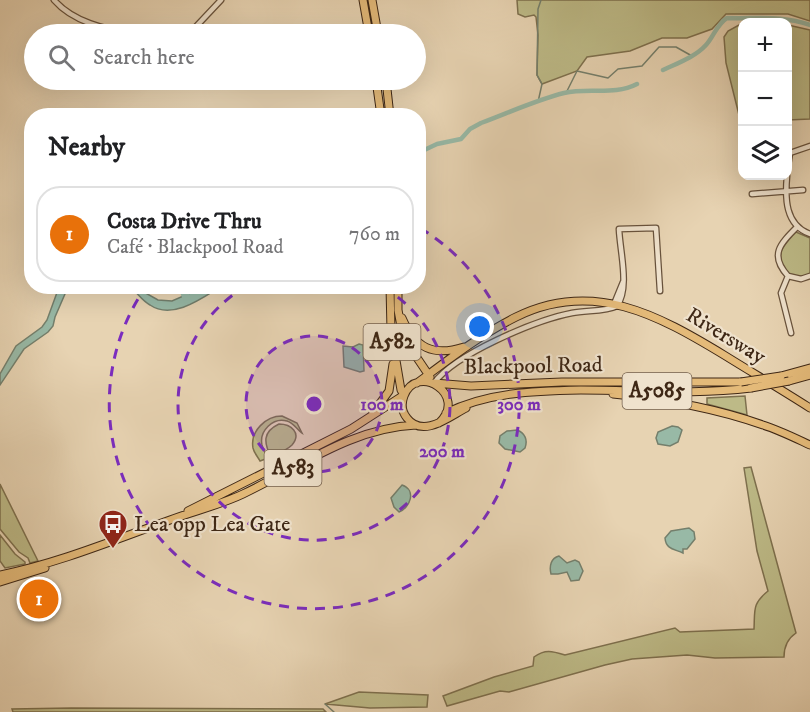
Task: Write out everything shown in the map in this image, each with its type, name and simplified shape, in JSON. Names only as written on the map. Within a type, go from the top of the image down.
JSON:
[{"type":"highway","points":[[363,0],[367,24]]},
{"type":"highway","points":[[372,0],[376,24]]},
{"type":"highway","points":[[377,90],[380,108]]},
{"type":"highway","points":[[387,90],[389,108]]},
{"type":"highway","name":"A582","points":[[390,294],[393,351],[404,395]]},
{"type":"highway","name":"A582","points":[[398,294],[398,310],[403,337],[434,383]]},
{"type":"highway","name":"Riversway","points":[[417,383],[516,317],[543,307],[579,301],[599,301],[641,311],[680,328],[810,408]]},
{"type":"highway","points":[[398,310],[411,335],[428,349],[444,352],[474,343]]},
{"type":"highway","points":[[367,419],[389,391],[393,374],[393,351]]},
{"type":"highway","name":"Blackpool Road","points":[[434,383],[471,386],[562,382],[721,384],[781,376],[810,368]]},
{"type":"highway","name":"Blackpool Road","points":[[446,413],[469,403],[498,396],[535,392],[603,390],[702,392],[751,388],[810,375]]},
{"type":"highway","points":[[439,423],[446,413],[448,404],[441,388],[426,381],[409,388],[402,404],[404,413],[416,425],[428,427],[439,423],[470,406],[498,396]]},
{"type":"highway","points":[[603,390],[612,394],[650,398],[727,414],[765,425],[810,445]]},
{"type":"highway","name":"A583","points":[[172,519],[367,419],[404,395]]},
{"type":"highway","name":"A583","points":[[0,582],[34,572],[172,519],[237,497],[353,438],[386,428],[416,425]]},
{"type":"highway","name":"A583","points":[[0,575],[72,556]]},
{"type":"street","points":[[54,0],[60,8],[74,17],[98,24]]},
{"type":"street","points":[[199,24],[222,0]]},
{"type":"street","points":[[792,151],[810,146]]},
{"type":"street","points":[[786,180],[787,208],[797,227],[810,234]]},
{"type":"street","points":[[752,194],[803,190]]},
{"type":"street","points":[[797,227],[783,242],[778,254],[780,265],[788,276],[801,279],[810,276]]},
{"type":"street","points":[[616,304],[624,291],[619,230],[656,228],[660,291]]},
{"type":"street","points":[[788,276],[781,293],[791,333]]},
{"type":"street","name":"Riversway","points":[[434,383],[442,374],[480,350],[533,324],[571,313],[614,308],[616,304]]},
{"type":"street","points":[[442,374],[447,385]]},
{"type":"shaded area","points":[[517,0],[810,0],[810,21],[788,14],[726,14],[712,29],[687,38],[662,38],[630,51],[587,57],[577,71],[542,84],[537,75],[536,17],[534,15],[525,17],[518,14]]},
{"type":"shaded area","points":[[738,26],[738,111],[726,63],[724,37],[728,31]]},
{"type":"shaded area","points":[[792,26],[810,30],[810,119],[792,120]]},
{"type":"shaded area","points":[[796,232],[810,238],[810,274],[792,275],[785,271],[782,265],[780,257],[782,248]]},
{"type":"shaded area","points":[[56,294],[65,294],[53,326],[24,349],[0,385],[0,374],[16,346],[42,327]]},
{"type":"shaded area","points":[[137,294],[147,294],[158,300],[172,301],[188,294],[209,294],[186,306],[168,310],[159,309],[144,301]]},
{"type":"shaded area","points":[[363,345],[364,371],[360,372],[344,367],[343,346],[353,347]]},
{"type":"shaded area","points":[[745,396],[747,415],[707,404],[707,398]]},
{"type":"shaded area","points":[[282,416],[297,423],[302,433],[287,421],[272,423],[265,430],[262,440],[262,447],[268,458],[260,461],[253,448],[254,436],[265,422]]},
{"type":"shaded area","points":[[279,424],[291,427],[296,437],[290,447],[271,457],[266,438],[273,427]]},
{"type":"shaded area","points":[[672,426],[682,430],[678,442],[670,446],[658,444],[656,438],[658,432]]},
{"type":"shaded area","points":[[517,430],[525,437],[525,448],[520,452],[505,449],[499,443],[500,436],[507,431]]},
{"type":"shaded area","points":[[751,467],[796,633],[787,644],[784,657],[715,658],[687,655],[632,659],[447,706],[443,696],[494,677],[533,666],[534,657],[545,652],[565,655],[675,628],[680,632],[754,629],[757,604],[768,591],[757,551],[744,468]]},
{"type":"shaded area","points":[[0,484],[38,561],[30,563],[28,558],[19,552],[0,529]]},
{"type":"shaded area","points":[[402,485],[407,487],[411,495],[409,503],[399,512],[394,507],[391,498]]},
{"type":"shaded area","points":[[689,528],[694,532],[695,539],[687,549],[683,549],[683,553],[667,545],[665,538],[671,531]]},
{"type":"shaded area","points":[[0,535],[25,564],[5,568],[0,561]]},
{"type":"shaded area","points":[[559,556],[567,563],[575,560],[579,562],[583,571],[579,580],[571,581],[567,572],[551,574],[551,563]]},
{"type":"shaded area","points":[[359,692],[428,695],[427,707],[370,708],[325,704]]},
{"type":"shaded area","points":[[12,709],[323,709],[326,712],[13,712]]},
{"type":"waterway","points":[[538,102],[542,84],[537,75],[538,9],[541,0]]},
{"type":"waterway","points":[[663,70],[702,49],[727,18],[780,19],[810,25]]},
{"type":"waterway","points":[[566,93],[577,71],[608,78],[618,69],[642,66],[659,47],[676,47],[692,56]]},
{"type":"waterway","points":[[426,149],[437,144],[461,139],[470,129],[481,123],[554,96],[573,91],[619,90],[637,84]]},
{"type":"waterway","points":[[185,294],[187,300]]},
{"type":"waterway","points":[[325,704],[334,712]]},
{"type":"place","name":"Lea opp Lea Gate","points":[[113,550]]},
{"type":"place","name":"Costa Drive Thru","points":[[39,599]]}]
